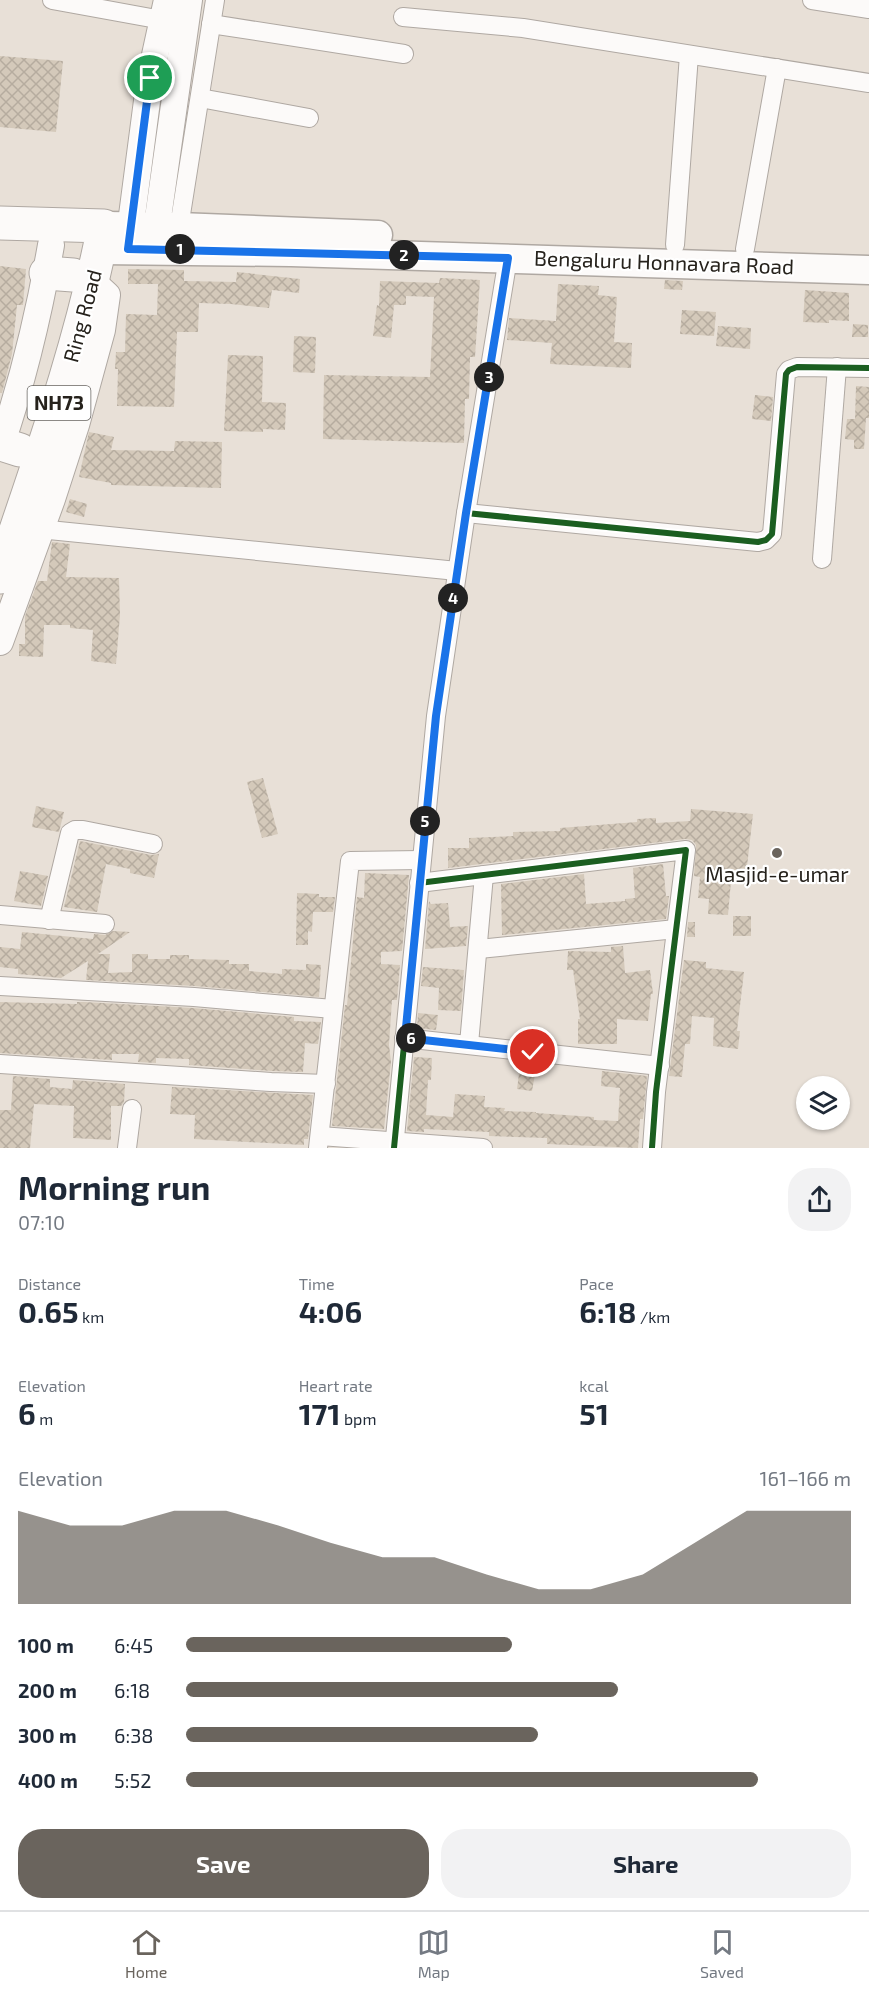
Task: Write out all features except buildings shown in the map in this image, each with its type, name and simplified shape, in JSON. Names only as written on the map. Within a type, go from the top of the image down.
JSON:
[{"type":"highway","points":[[0,223],[106,246]]},
{"type":"highway","points":[[0,242],[106,246]]},
{"type":"highway","name":"Ring Road","points":[[20,521],[7,447],[58,333],[106,246]]},
{"type":"highway","name":"Ring Road","points":[[0,577],[55,416],[106,246]]},
{"type":"main road","points":[[106,246],[508,241],[869,253]]},
{"type":"main road","name":"Bengaluru Honnavara Road","points":[[106,246],[869,270]]},
{"type":"street","points":[[52,0],[165,10],[150,78],[106,246]]},
{"type":"street","points":[[106,246],[189,0]]},
{"type":"street","points":[[106,246],[200,98],[215,0]]},
{"type":"street","points":[[812,0],[869,9]]},
{"type":"street","points":[[403,17],[523,28],[869,83]]},
{"type":"street","points":[[211,24],[405,54]]},
{"type":"street","points":[[675,245],[689,54]]},
{"type":"street","points":[[745,249],[777,68]]},
{"type":"street","points":[[200,98],[309,118]]},
{"type":"street","points":[[394,1145],[436,716],[466,513],[508,258]]},
{"type":"street","points":[[466,513],[758,542],[766,540],[772,534],[786,374],[797,367],[869,368]]},
{"type":"street","points":[[822,559],[837,367]]},
{"type":"street","points":[[0,642],[20,521],[457,572]]},
{"type":"street","points":[[49,920],[70,833],[83,830],[153,844]]},
{"type":"street","points":[[419,883],[686,850],[652,1148]]},
{"type":"street","points":[[422,860],[350,861],[319,1142],[483,1148]]},
{"type":"street","points":[[469,1044],[484,875]]},
{"type":"street","points":[[0,915],[105,924]]},
{"type":"street","points":[[479,949],[676,929]]},
{"type":"street","points":[[0,986],[194,997],[333,1009]]},
{"type":"street","points":[[405,1038],[660,1066]]},
{"type":"street","points":[[0,1064],[326,1084]]},
{"type":"street","points":[[127,1148],[132,1108]]},
{"type":"cycle path","points":[[394,1148],[436,716],[466,513],[508,258]]},
{"type":"cycle path","points":[[466,513],[758,542],[766,540],[772,534],[786,374],[797,367],[869,368]]},
{"type":"cycle path","points":[[419,883],[686,850],[656,1092],[652,1148]]},
{"type":"place","name":"Masjid-e-umar","points":[[777,853]]},
{"type":"route","points":[[150,78],[128,249],[508,258],[466,513],[436,716],[405,1038],[533,1052]]}]
